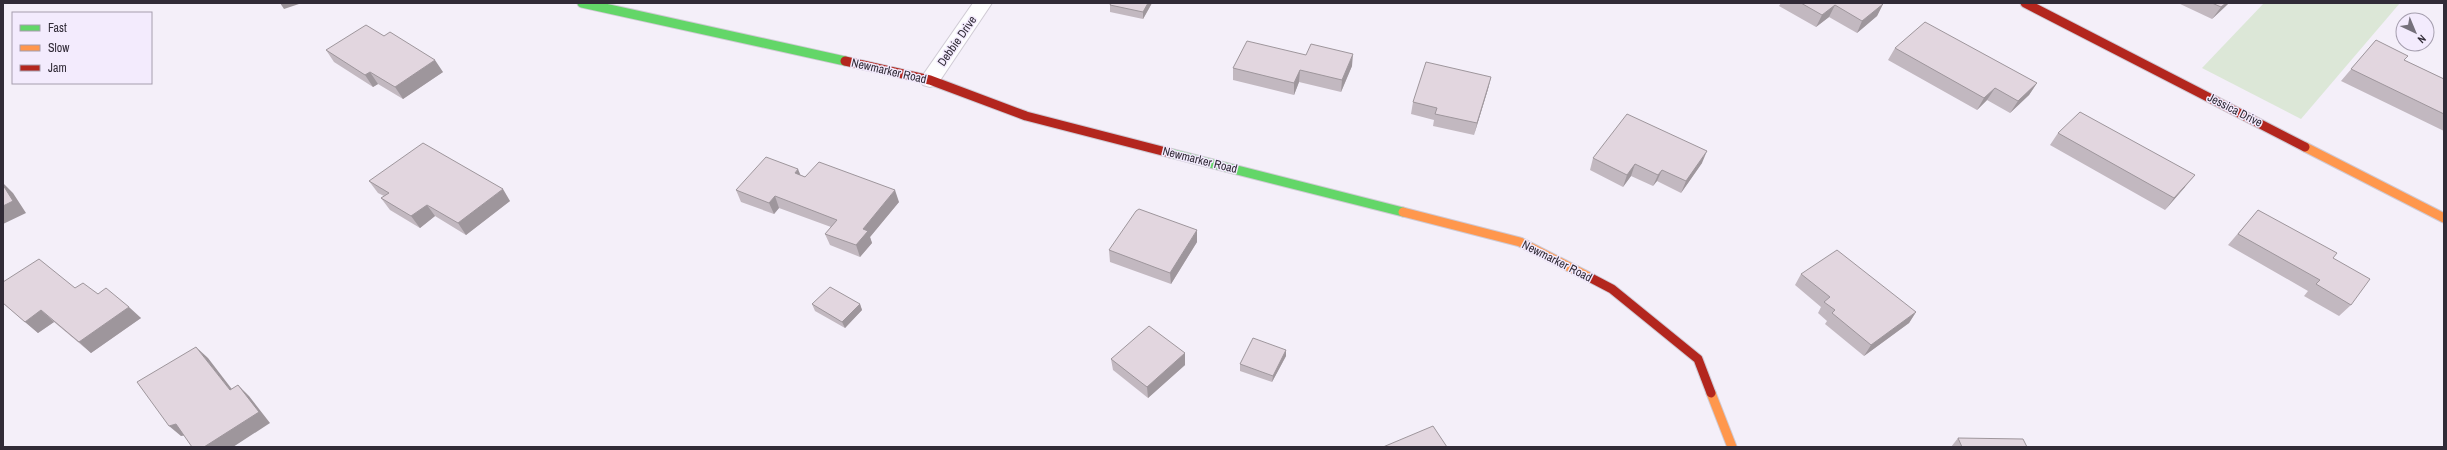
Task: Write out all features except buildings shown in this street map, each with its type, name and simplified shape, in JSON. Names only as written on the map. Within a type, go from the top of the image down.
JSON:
[{"type":"street","name":"Newmarker Road","points":[[582,3],[930,80],[1026,116],[1520,242],[1612,288],[1698,359],[1732,447]]},
{"type":"street","name":"Debbie Drive","points":[[930,80],[984,3]]},
{"type":"street","name":"Jessica Drive","points":[[2025,3],[2444,218]]},
{"type":"green space","points":[[2264,3],[2400,3],[2301,119],[2202,68]]},
{"type":"traffic: fast","points":[[582,3],[845,61]]},
{"type":"traffic: fast","points":[[1170,153],[1403,212]]},
{"type":"traffic: slow","points":[[2305,147],[2444,218]]},
{"type":"traffic: slow","points":[[1403,212],[1520,242],[1591,278]]},
{"type":"traffic: slow","points":[[1711,393],[1732,447]]},
{"type":"traffic: jam","points":[[2025,3],[2305,147]]},
{"type":"traffic: jam","points":[[845,61],[930,80],[1026,116],[1170,153]]},
{"type":"traffic: jam","points":[[1591,278],[1612,289],[1698,359],[1711,393]]}]
